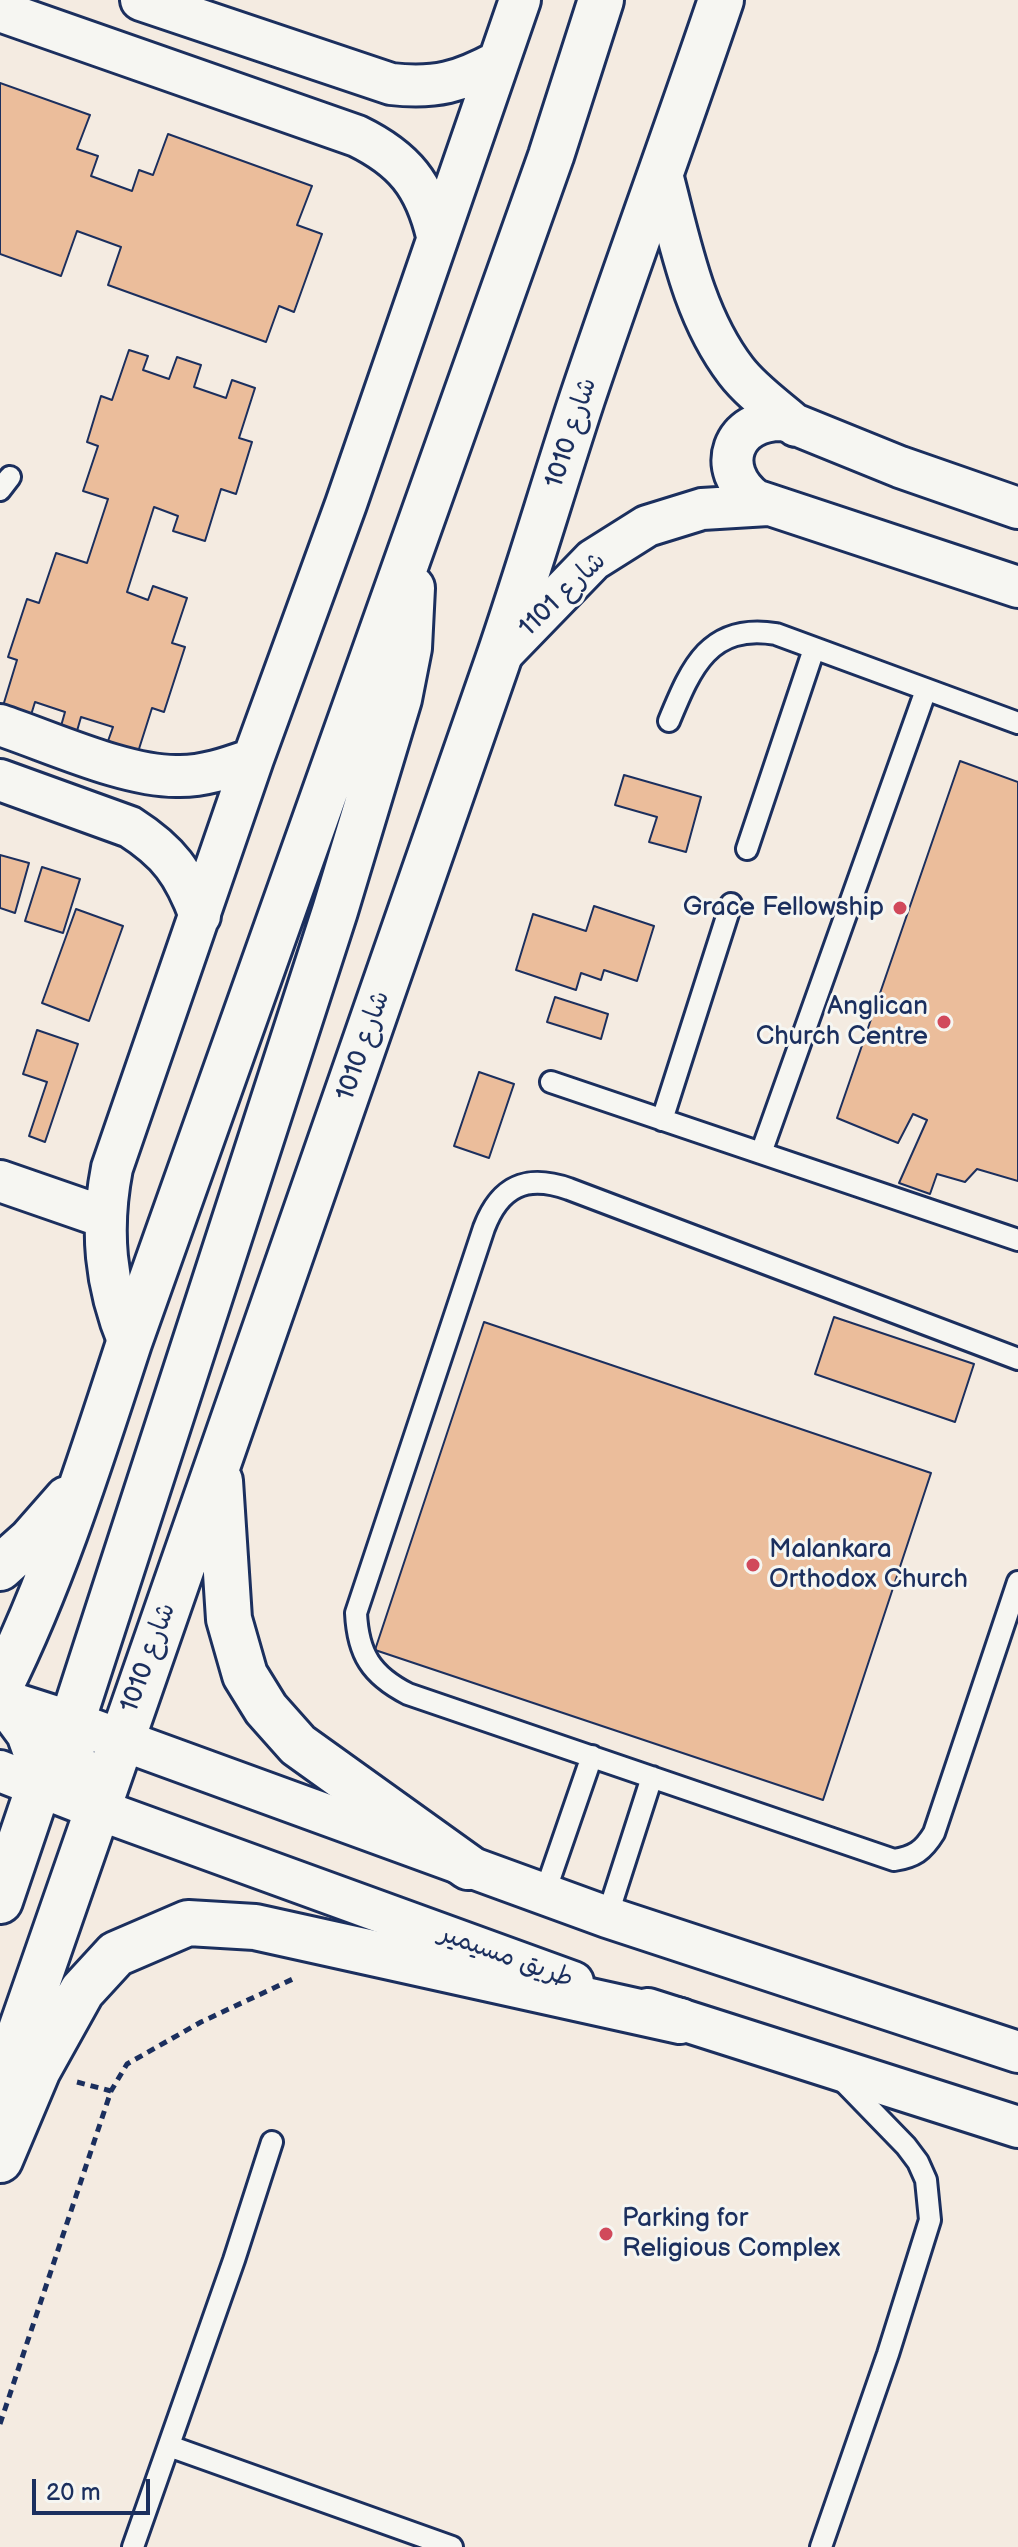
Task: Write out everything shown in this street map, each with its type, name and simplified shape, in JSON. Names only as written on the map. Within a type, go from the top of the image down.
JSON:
[{"type":"street","points":[[141,0],[391,84],[419,87],[446,84],[499,61]]},
{"type":"street","points":[[129,1343],[109,1281],[104,1217],[112,1168],[520,0]]},
{"type":"street","points":[[0,1687],[21,1644],[84,1479],[129,1343],[551,156],[601,0]]},
{"type":"street","name":"شارع 1010","points":[[0,2090],[499,657],[583,396],[721,0]]},
{"type":"street","points":[[0,11],[337,129],[381,148],[402,165],[419,186],[431,210],[437,236]]},
{"type":"street","points":[[337,129],[360,121],[368,111],[371,99],[364,76]]},
{"type":"street","name":"شارع 1101","points":[[662,174],[693,291],[714,335],[737,373],[796,426]]},
{"type":"street","name":"شارع 1101","points":[[1018,508],[900,467],[784,420],[757,423],[745,431],[737,442],[732,468],[736,481],[755,500],[1018,587]]},
{"type":"street","name":"شارع 1101","points":[[499,657],[593,560],[647,526],[702,509],[768,505]]},
{"type":"street","points":[[97,1809],[82,1791],[73,1769],[70,1746],[72,1722],[335,911],[399,699],[409,648],[413,597],[411,545]]},
{"type":"street","points":[[0,725],[131,770],[180,777],[205,774],[253,759]]},
{"type":"street","points":[[112,821],[126,803],[132,781],[131,770]]},
{"type":"street","points":[[0,780],[130,827],[166,854],[186,882],[200,916]]},
{"type":"street","points":[[0,1181],[104,1217]]},
{"type":"street","points":[[219,1463],[229,1619],[245,1675],[266,1709],[298,1745],[468,1867]]},
{"type":"street","points":[[0,1568],[31,1540],[84,1479]]},
{"type":"street","points":[[0,1700],[72,1722],[607,1917],[1018,2052]]},
{"type":"street","points":[[0,1700],[12,1710],[29,1733],[38,1758],[20,1778],[0,1901]]},
{"type":"street","name":"طريق مسيمير","points":[[20,1778],[97,1809],[680,2021],[1018,2127]]},
{"type":"street","points":[[0,2160],[38,2070],[82,1991],[116,1954],[188,1923],[255,1927],[680,2021]]},
{"type":"lane","points":[[669,721],[688,674],[700,657],[734,636],[754,631],[776,634],[1018,723]]},
{"type":"lane","points":[[747,849],[814,649]]},
{"type":"lane","points":[[761,1153],[926,690]]},
{"type":"lane","points":[[662,1120],[731,904]]},
{"type":"lane","points":[[551,1082],[1018,1240]]},
{"type":"lane","points":[[1018,1359],[548,1182],[527,1183],[507,1192],[492,1208],[484,1228],[356,1613],[357,1633],[363,1653],[374,1670],[389,1685],[408,1694],[894,1860],[911,1857],[925,1848],[934,1833],[1018,1582]]},
{"type":"lane","points":[[544,1895],[592,1756]]},
{"type":"lane","points":[[607,1917],[652,1777]]},
{"type":"lane","points":[[821,2547],[888,2354],[930,2220],[926,2180],[918,2162],[832,2069]]},
{"type":"lane","points":[[133,2547],[272,2142]]},
{"type":"lane","points":[[169,2446],[452,2547]]},
{"type":"path","points":[[0,2424],[111,2091],[127,2064],[201,2022],[308,1972],[325,1942]]},
{"type":"building","points":[[0,83],[90,115],[77,149],[98,156],[91,176],[132,191],[139,170],[153,175],[168,134],[312,186],[297,225],[322,234],[294,312],[279,306],[266,342],[108,285],[121,247],[77,231],[61,276],[0,254]]},
{"type":"building","points":[[129,350],[148,356],[143,370],[169,379],[177,357],[201,365],[194,387],[226,398],[232,380],[255,388],[239,438],[252,442],[236,494],[221,489],[205,541],[173,531],[178,516],[154,507],[127,592],[148,600],[153,586],[187,598],[172,643],[185,647],[164,712],[152,708],[138,752],[108,741],[113,727],[81,717],[77,731],[61,726],[65,712],[35,702],[31,715],[3,706],[17,660],[8,657],[27,599],[39,603],[56,553],[87,563],[108,499],[83,491],[98,446],[87,442],[101,396],[112,400]]},
{"type":"building","name":"Anglican Church Centre","points":[[960,761],[1018,782],[1018,1181],[977,1169],[965,1182],[937,1174],[930,1194],[899,1183],[927,1120],[913,1114],[898,1143],[837,1118]]},
{"type":"building","points":[[624,775],[701,797],[686,852],[649,842],[657,817],[615,805]]},
{"type":"building","points":[[0,855],[29,863],[15,913],[0,908]]},
{"type":"building","points":[[42,867],[80,879],[63,933],[25,921]]},
{"type":"building","points":[[594,906],[654,926],[637,981],[604,970],[601,980],[581,973],[576,990],[516,970],[533,914],[586,931]]},
{"type":"building","points":[[76,909],[123,926],[89,1021],[42,1003]]},
{"type":"building","points":[[555,997],[608,1014],[601,1039],[547,1022]]},
{"type":"building","points":[[37,1030],[78,1044],[45,1142],[29,1136],[47,1082],[23,1074]]},
{"type":"building","points":[[479,1072],[514,1084],[489,1158],[454,1146]]},
{"type":"building","points":[[834,1317],[974,1364],[955,1422],[815,1374]]},
{"type":"building","points":[[484,1322],[931,1473],[823,1800],[375,1650]]},
{"type":"place","name":"Grace Fellowship","points":[[900,908]]},
{"type":"place","name":"Anglican Church Centre","points":[[944,1022]]},
{"type":"place","name":"Malankara Orthodox Church","points":[[753,1565]]},
{"type":"place","name":"Parking for Religious Complex","points":[[606,2234]]}]
